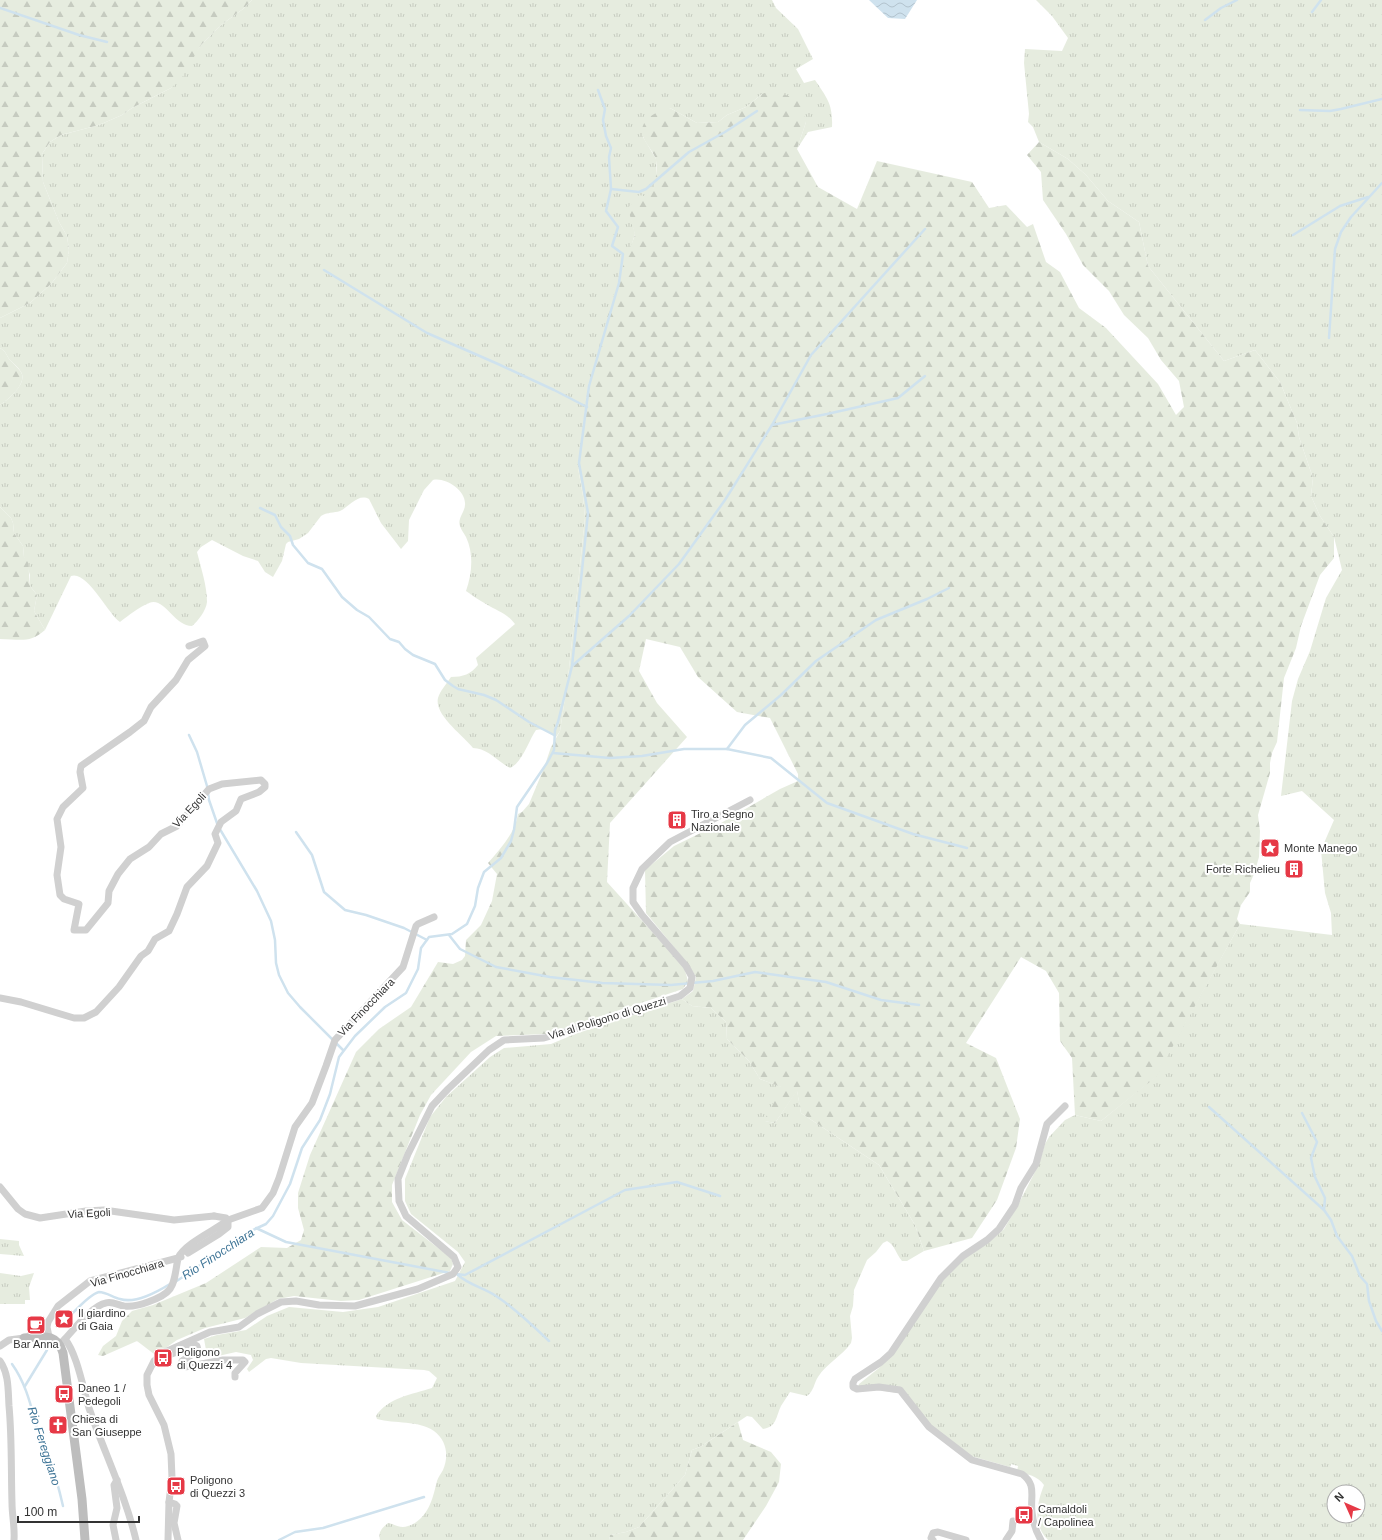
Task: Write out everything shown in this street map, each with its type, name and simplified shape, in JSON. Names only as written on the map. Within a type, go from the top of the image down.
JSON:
[{"type":"street","name":"Via Egoli","points":[[0,998],[21,1002],[74,1018],[84,1018],[96,1012],[119,987],[141,956],[148,951],[155,938],[169,931],[177,914],[186,887],[210,861],[218,843],[215,834],[221,822],[236,811],[241,799],[259,792],[265,787],[265,784],[261,780],[222,784],[209,789],[177,826],[161,834],[148,847],[130,858],[118,874],[109,892],[108,903],[93,923],[86,930],[74,930],[80,904],[64,899],[60,895],[57,875],[61,847],[57,819],[63,807],[83,788],[80,772],[81,766],[144,721],[151,707],[176,680],[188,660],[205,646],[203,641],[189,646]]},
{"type":"street","name":"Via al Poligono di Quezzi","points":[[168,1540],[169,1502],[172,1478],[171,1454],[164,1425],[149,1395],[147,1385],[147,1375],[154,1361],[164,1352],[210,1332],[239,1327],[257,1314],[281,1302],[296,1301],[319,1305],[355,1306],[418,1289],[453,1274],[458,1267],[454,1257],[406,1216],[399,1201],[398,1179],[408,1154],[432,1106],[489,1050],[504,1040],[544,1038],[680,996],[690,988],[692,977],[686,966],[642,915],[633,902],[633,888],[642,870],[670,842],[750,800]]},
{"type":"street","name":"Via Finocchiara","points":[[231,1219],[262,1208],[272,1193],[279,1178],[295,1127],[312,1103],[335,1040],[403,967],[416,926],[434,917]]},
{"type":"street","points":[[1041,1540],[1036,1531],[1032,1513],[1032,1485],[1028,1478],[1022,1474],[972,1460],[929,1427],[900,1390],[879,1388],[857,1389],[853,1387],[853,1383],[855,1379],[881,1362],[891,1352],[941,1278],[963,1256],[987,1240],[999,1228],[1015,1205],[1022,1188],[1036,1164],[1047,1124],[1065,1106]]},
{"type":"street","name":"Via Egoli","points":[[0,1187],[18,1209],[25,1214],[40,1218],[86,1211],[104,1210],[174,1220],[214,1216],[226,1218],[228,1227],[178,1261]]},
{"type":"street","name":"Via Finocchiara","points":[[49,1337],[47,1327],[48,1322],[58,1306],[90,1281],[178,1261],[181,1252],[224,1223]]},
{"type":"street","points":[[85,1540],[63,1341],[100,1305],[110,1302],[124,1306],[135,1306],[162,1297],[170,1290],[172,1286],[178,1261]]},
{"type":"street","points":[[0,1346],[9,1340],[49,1337],[70,1344],[95,1424],[124,1498],[136,1540]]},
{"type":"street","points":[[164,1352],[169,1355],[195,1345],[197,1346],[198,1350],[182,1361],[181,1364],[185,1367],[223,1360],[243,1360],[245,1362],[244,1365],[235,1373],[235,1377]]},
{"type":"street","points":[[0,1361],[6,1373],[8,1386],[12,1444],[12,1506],[15,1529],[14,1540]]},
{"type":"street","points":[[116,1540],[114,1525],[117,1508],[114,1486],[117,1480]]},
{"type":"street","points":[[169,1502],[177,1506],[174,1523],[178,1540]]},
{"type":"street","points":[[1006,1540],[1012,1531],[1013,1521]]},
{"type":"street","points":[[933,1540],[931,1538],[933,1533],[938,1532],[966,1540]]},
{"type":"green space","points":[[0,0],[252,0],[243,9],[221,25],[201,45],[181,79],[171,88],[132,108],[122,115],[99,125],[61,135],[50,142],[42,154],[43,182],[59,222],[67,236],[69,250],[67,263],[51,284],[30,303],[0,318]]},
{"type":"green space","points":[[252,0],[772,0],[776,8],[798,29],[813,59],[796,69],[804,83],[815,80],[826,97],[830,107],[832,127],[808,132],[797,149],[806,122],[762,94],[746,107],[727,115],[718,122],[697,123],[670,108],[643,137],[656,159],[656,181],[653,191],[629,208],[635,234],[588,386],[578,468],[585,518],[568,678],[560,731],[556,737],[543,729],[536,730],[522,756],[510,768],[487,752],[473,748],[445,718],[438,705],[439,695],[451,677],[463,676],[473,671],[478,665],[476,658],[515,624],[505,615],[466,591],[470,578],[471,557],[469,544],[459,523],[465,506],[464,498],[458,489],[443,480],[433,480],[424,490],[409,520],[408,541],[401,549],[381,523],[369,499],[365,498],[357,499],[340,511],[321,516],[308,533],[299,539],[288,542],[286,544],[282,561],[273,577],[265,572],[258,561],[243,556],[212,540],[201,547],[197,552],[205,583],[207,602],[201,616],[192,626],[186,625],[174,617],[160,604],[154,602],[134,611],[120,622],[90,586],[77,576],[71,576],[45,630],[34,611],[37,595],[30,586],[30,575],[24,557],[23,546],[14,533],[11,518],[0,507],[0,405],[20,386],[22,376],[19,369],[10,360],[4,350],[0,348],[0,318],[30,303],[51,284],[67,263],[69,250],[67,236],[59,222],[43,182],[42,154],[50,142],[61,135],[99,125],[122,115],[132,108],[171,88],[201,45],[221,25],[243,9]]},
{"type":"green space","points":[[1036,0],[1382,0],[1382,1540],[1048,1540],[1043,1534],[1038,1520],[1037,1513],[1039,1499],[1044,1485],[1039,1479],[1017,1471],[1018,1466],[1011,1464],[1010,1467],[971,1456],[931,1426],[905,1394],[858,1387],[859,1384],[879,1368],[940,1282],[969,1254],[989,1242],[1004,1229],[1039,1164],[1045,1144],[1049,1137],[1065,1120],[1075,1115],[1101,1121],[1155,1077],[1240,924],[1332,935],[1331,913],[1325,893],[1321,850],[1334,820],[1302,791],[1281,796],[1292,701],[1298,679],[1310,651],[1326,598],[1342,570],[1334,537],[1320,516],[1311,496],[1313,478],[1299,437],[1297,423],[1280,382],[1255,350],[1224,361],[1148,266],[1139,222],[1108,201],[1086,175],[1068,159],[1039,142],[1033,127],[1028,122],[1029,114],[1024,63],[1025,49],[1062,51],[1068,38],[1052,16]]},
{"type":"green space","points":[[772,90],[802,101],[806,122],[797,149],[818,187],[857,209],[877,161],[972,182],[989,208],[1006,205],[1027,227],[1033,224],[1046,262],[1060,272],[1079,308],[1106,328],[1158,384],[1176,415],[1184,407],[1179,381],[1161,360],[1148,338],[1124,315],[1109,291],[1083,265],[1066,234],[1043,200],[1041,172],[1027,155],[1039,142],[1068,159],[1086,175],[1108,201],[1139,222],[1148,266],[1224,361],[1255,350],[1280,382],[1297,423],[1299,437],[1313,478],[1311,496],[1320,516],[1334,537],[1334,558],[1320,575],[1301,626],[1296,648],[1284,678],[1277,742],[1272,753],[1270,773],[1258,815],[1260,831],[1259,857],[1250,883],[1250,892],[1241,905],[1237,919],[1240,924],[1156,1077],[1101,1121],[1075,1115],[1072,1058],[1060,1041],[1059,993],[1046,971],[1021,957],[966,1043],[996,1058],[1020,1119],[1016,1148],[997,1200],[972,1238],[924,1251],[915,1225],[879,1165],[801,1113],[797,1091],[775,1123],[764,1121],[781,1087],[760,1079],[749,1061],[727,1039],[726,1022],[711,1008],[692,1006],[682,999],[693,991],[696,977],[687,963],[646,913],[645,870],[674,846],[721,823],[780,789],[798,781],[798,774],[770,718],[737,712],[698,677],[680,647],[646,639],[639,671],[657,703],[687,737],[610,823],[607,882],[684,967],[688,981],[683,989],[547,1034],[496,1036],[471,1052],[431,1095],[420,1115],[392,1185],[392,1202],[402,1220],[451,1258],[453,1264],[450,1271],[359,1300],[341,1301],[294,1296],[278,1299],[245,1318],[205,1328],[177,1340],[160,1352],[154,1354],[137,1341],[103,1356],[98,1355],[103,1346],[116,1336],[122,1321],[132,1311],[153,1305],[206,1283],[261,1247],[287,1248],[301,1240],[304,1230],[298,1208],[298,1193],[310,1155],[356,1052],[379,1029],[411,1007],[438,962],[453,964],[462,960],[465,956],[466,940],[481,925],[492,901],[497,874],[488,863],[511,834],[518,814],[522,812],[529,804],[551,747],[560,731],[568,678],[585,518],[578,468],[588,386],[617,282],[635,235],[628,208],[639,195],[644,196],[652,191],[655,180],[656,160],[643,136],[643,125],[650,117],[660,111],[670,108],[697,123],[718,122],[727,115],[746,107],[762,94]]},
{"type":"green space","points":[[0,348],[20,370],[22,381],[16,391],[0,405]]},
{"type":"green space","points":[[0,507],[11,518],[14,533],[23,546],[24,557],[28,561],[30,586],[37,595],[34,611],[45,630],[34,637],[24,640],[0,639]]},
{"type":"green space","points":[[682,999],[692,1006],[711,1008],[726,1022],[727,1039],[749,1061],[760,1079],[782,1087],[765,1121],[775,1123],[797,1090],[801,1113],[879,1165],[915,1225],[924,1251],[907,1261],[902,1261],[890,1243],[887,1241],[883,1243],[867,1260],[854,1290],[853,1306],[850,1316],[851,1343],[821,1372],[809,1394],[807,1396],[790,1392],[781,1406],[774,1423],[768,1428],[763,1429],[752,1417],[747,1416],[700,1447],[692,1450],[685,1475],[639,1527],[626,1532],[610,1535],[609,1540],[380,1540],[381,1530],[388,1523],[399,1527],[406,1527],[420,1519],[427,1510],[434,1493],[437,1480],[445,1465],[446,1449],[442,1439],[434,1431],[428,1428],[421,1425],[377,1419],[376,1416],[387,1405],[394,1401],[432,1388],[437,1378],[429,1371],[424,1370],[301,1363],[271,1358],[266,1359],[249,1372],[247,1369],[253,1360],[251,1355],[236,1352],[209,1358],[205,1355],[206,1350],[204,1339],[246,1330],[267,1316],[289,1307],[343,1312],[378,1307],[455,1281],[465,1262],[458,1252],[411,1214],[405,1201],[405,1179],[430,1117],[446,1097],[490,1057],[504,1048],[551,1044],[575,1034]]},
{"type":"green space","points":[[0,1239],[19,1241],[19,1245],[24,1256],[0,1254]]},
{"type":"green space","points":[[0,1273],[21,1276],[34,1273],[29,1287],[30,1300],[25,1300],[25,1304],[0,1304]]},
{"type":"green space","points":[[738,1422],[743,1440],[771,1452],[781,1464],[779,1482],[766,1506],[743,1540],[609,1540],[610,1535],[626,1532],[639,1527],[685,1475],[692,1450],[700,1447]]},
{"type":"water","points":[[869,0],[917,0],[905,19],[888,18]]},
{"type":"waterway","points":[[1205,20],[1221,8],[1237,0]]},
{"type":"waterway","points":[[1312,12],[1321,0]]},
{"type":"waterway","points":[[0,8],[79,35],[107,42]]},
{"type":"waterway","name":"Rio Finocchiara","points":[[175,1282],[242,1235],[266,1224],[273,1216],[290,1184],[302,1148],[320,1120],[330,1094],[339,1057],[355,1036],[385,1007],[406,993],[418,969],[421,948],[429,937],[452,934],[467,924],[475,906],[478,888],[484,872],[501,858],[511,841],[517,807],[547,763],[554,750],[555,730],[572,666],[588,513],[579,463],[589,386],[619,283],[623,254],[612,246],[618,227],[606,211],[611,189],[609,157],[611,148],[606,136],[603,120],[605,109],[598,90]]},
{"type":"waterway","points":[[1300,110],[1330,111],[1382,99]]},
{"type":"waterway","points":[[611,189],[639,192],[646,189],[689,152],[725,132],[757,111]]},
{"type":"waterway","points":[[1329,338],[1335,249],[1341,232],[1351,217],[1382,183]]},
{"type":"waterway","points":[[1293,235],[1340,206],[1368,197]]},
{"type":"waterway","points":[[572,666],[629,616],[679,564],[725,500],[772,425],[811,355],[925,229]]},
{"type":"waterway","points":[[324,270],[427,333],[498,364],[587,407]]},
{"type":"waterway","points":[[772,425],[898,398],[925,376]]},
{"type":"waterway","points":[[260,508],[275,515],[281,527],[290,536],[293,545],[308,563],[322,569],[342,597],[357,610],[369,617],[390,639],[399,642],[413,655],[435,664],[445,680],[458,689],[484,695],[496,700],[529,722],[554,735]]},
{"type":"waterway","points":[[727,749],[745,725],[781,695],[816,661],[876,620],[927,599],[949,588]]},
{"type":"waterway","points":[[189,735],[197,752],[207,786],[209,800],[218,826],[257,891],[271,921],[275,940],[276,963],[279,975],[288,993],[343,1050]]},
{"type":"waterway","points":[[553,753],[610,758],[642,756],[684,749],[727,749],[771,758],[827,803],[913,834],[967,848]]},
{"type":"waterway","points":[[296,832],[312,855],[324,892],[345,910],[366,915],[404,928],[427,940]]},
{"type":"waterway","points":[[449,935],[460,949],[496,967],[550,977],[602,983],[671,985],[713,981],[755,972],[826,982],[881,1000],[919,1005]]},
{"type":"waterway","points":[[1209,1107],[1324,1210]]},
{"type":"waterway","points":[[1302,1113],[1317,1142],[1311,1158],[1315,1177],[1325,1198],[1324,1210],[1331,1220],[1337,1236],[1352,1256],[1360,1276],[1367,1284],[1369,1301],[1376,1321],[1382,1331]]},
{"type":"waterway","points":[[455,1274],[465,1275],[625,1190],[677,1182],[720,1196]]},
{"type":"waterway","points":[[256,1228],[286,1242],[450,1273]]},
{"type":"waterway","points":[[458,1275],[491,1293],[510,1306],[549,1341]]},
{"type":"waterway","name":"Rio Finocchiara","points":[[70,1316],[95,1293],[99,1292],[120,1299],[133,1300],[153,1294],[170,1284]]},
{"type":"waterway","name":"Rio Finocchiara","points":[[25,1386],[47,1350]]},
{"type":"waterway","name":"Rio Fereggiano","points":[[12,1364],[27,1394],[43,1447],[60,1491],[63,1506]]},
{"type":"waterway","points":[[279,1540],[295,1532],[323,1528],[424,1497]]},
{"type":"place","name":"Tiro a Segno Nazionale","points":[[677,820]]},
{"type":"place","name":"Monte Manego","points":[[1270,848]]},
{"type":"place","name":"Forte Richelieu","points":[[1294,869]]},
{"type":"place","name":"Il giardino di Gaia","points":[[64,1319]]},
{"type":"place","name":"Bar Anna","points":[[36,1325]]},
{"type":"place","name":"Poligono di Quezzi 4","points":[[163,1358]]},
{"type":"place","name":"Daneo 1 / Pedegoli","points":[[64,1394]]},
{"type":"place","name":"Chiesa di San Giuseppe","points":[[58,1425]]},
{"type":"place","name":"Poligono di Quezzi 3","points":[[176,1486]]},
{"type":"place","name":"Camaldoli / Capolinea","points":[[1024,1515]]}]
